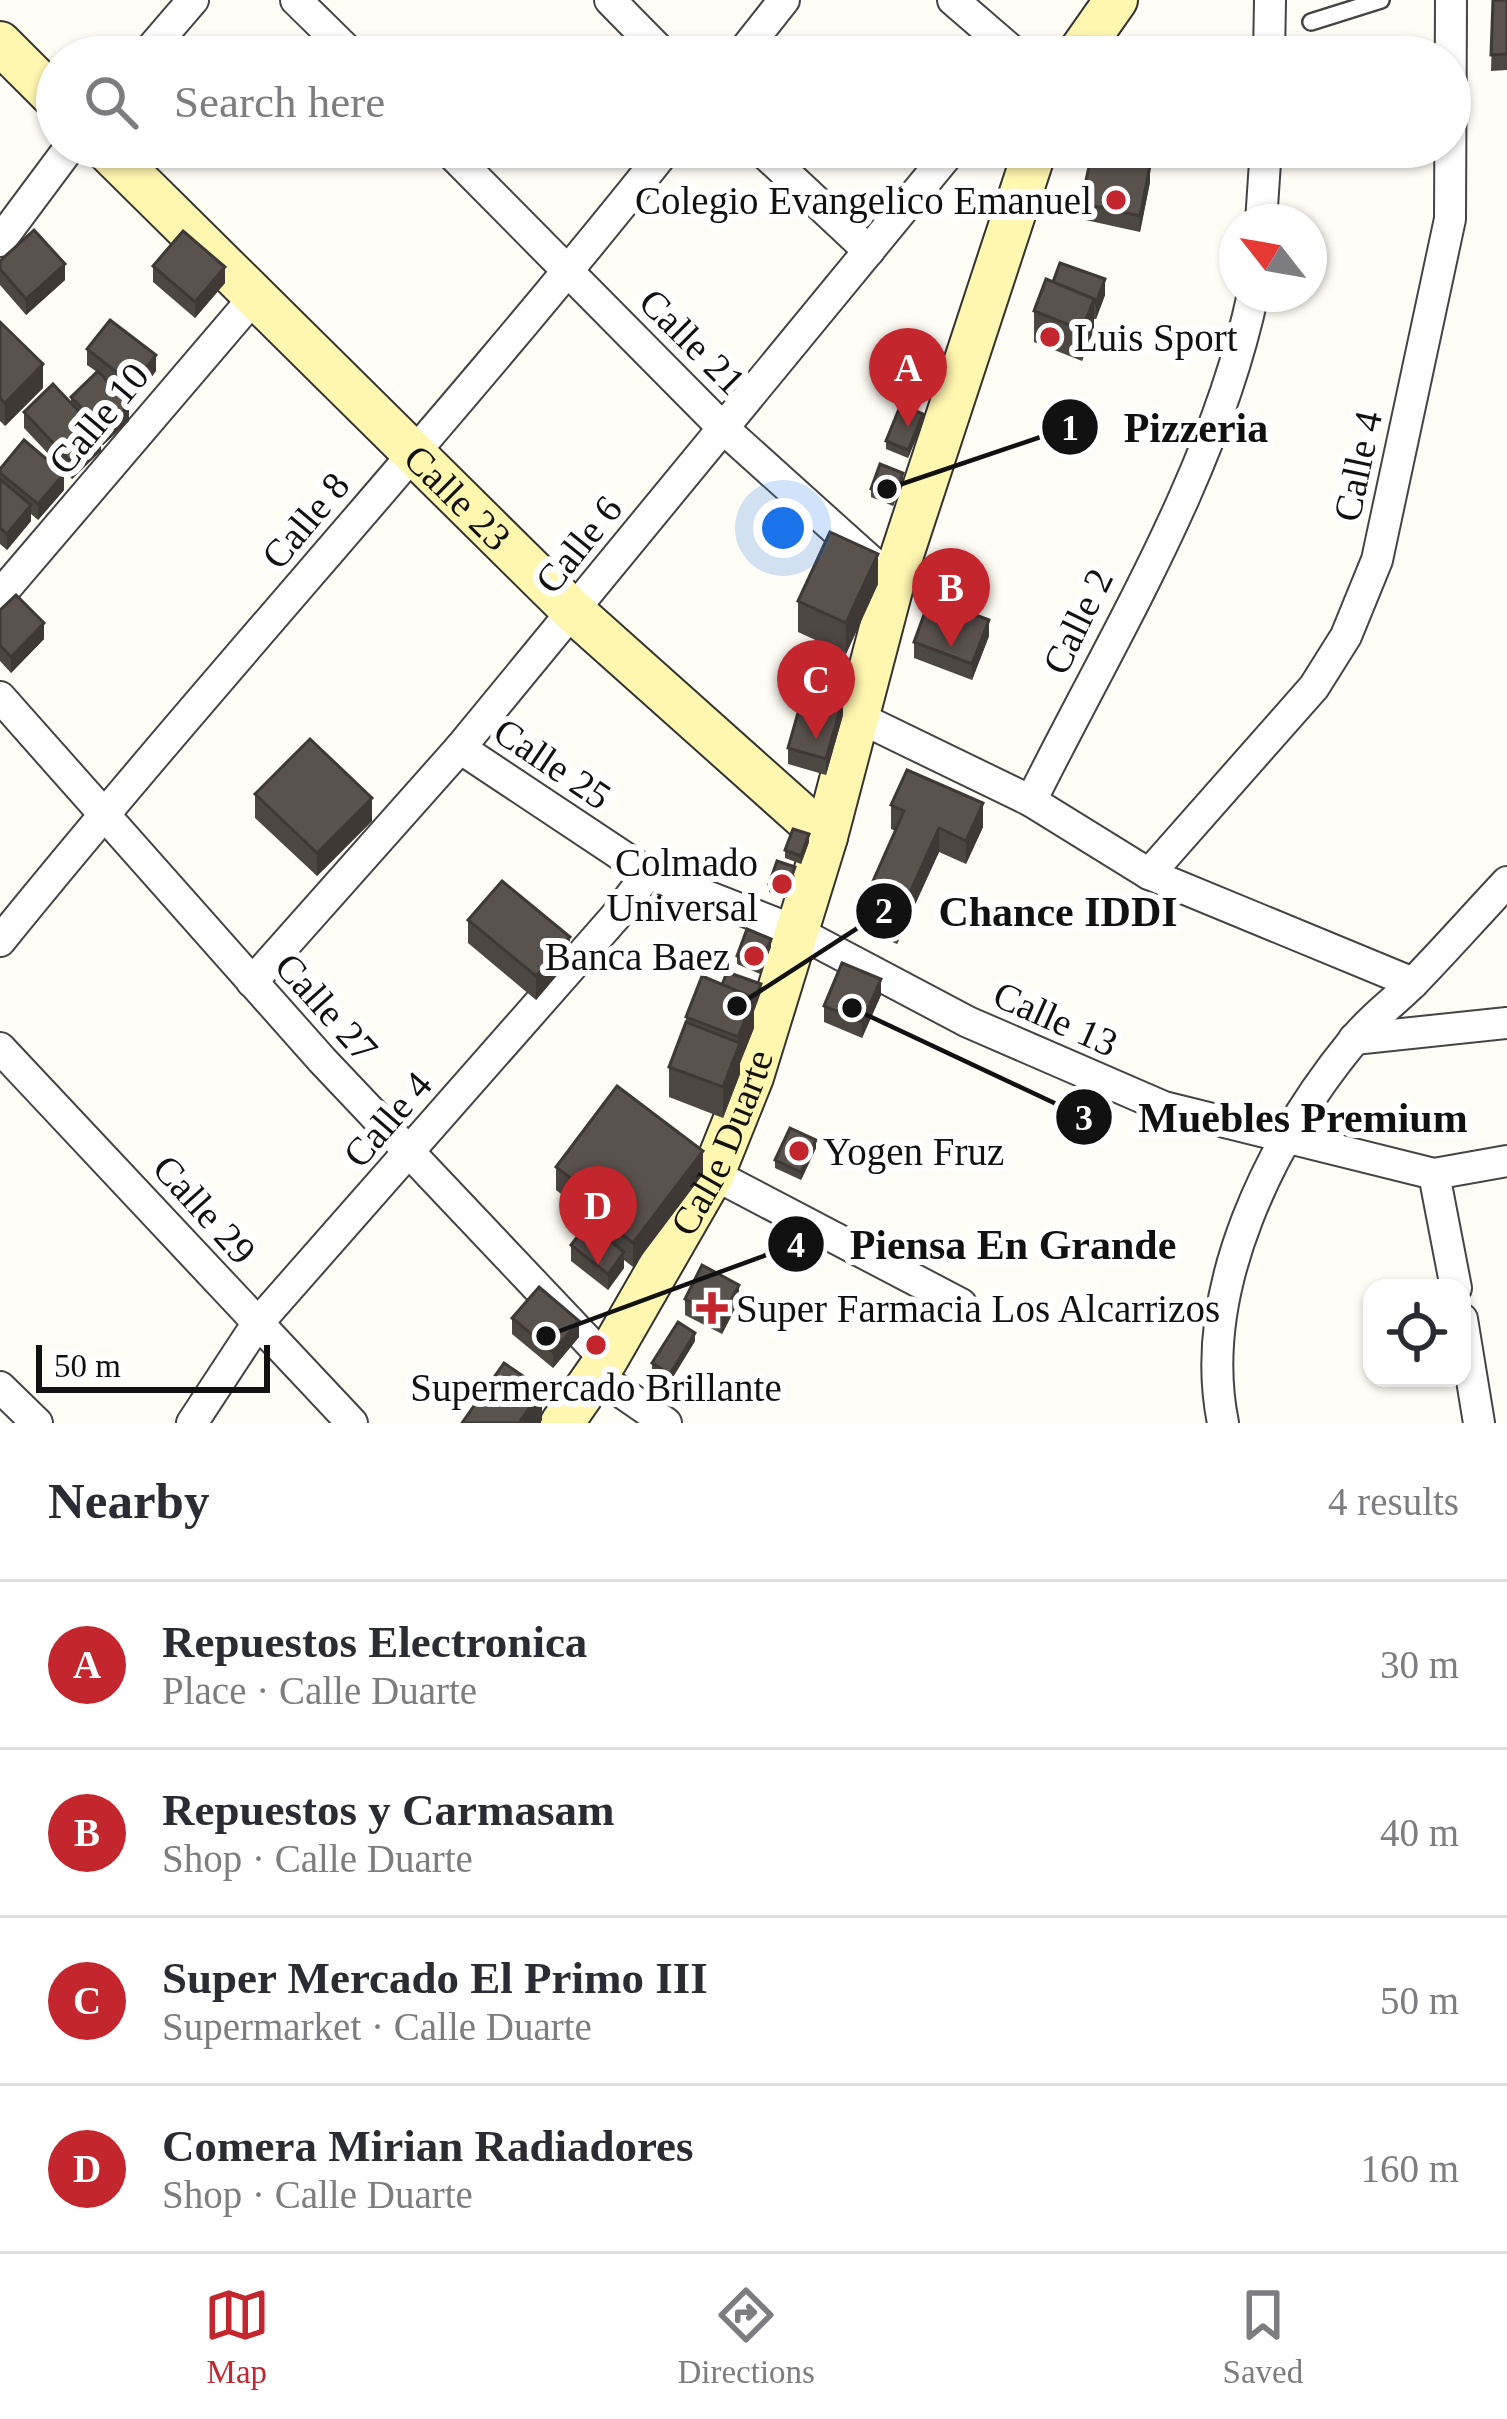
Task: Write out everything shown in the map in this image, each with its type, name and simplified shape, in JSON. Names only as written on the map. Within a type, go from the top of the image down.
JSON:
[{"type":"street","points":[[163,36],[193,0]]},
{"type":"street","points":[[296,0],[333,36]]},
{"type":"street","points":[[610,0],[645,36]]},
{"type":"street","points":[[756,36],[784,0]]},
{"type":"street","points":[[952,0],[994,36]]},
{"type":"street","points":[[1091,36],[1116,0]]},
{"type":"street","points":[[1269,36],[1270,0]]},
{"type":"street","name":"Calle 4","points":[[1451,0],[1451,36]]},
{"type":"street","points":[[0,43],[36,79]]},
{"type":"street","points":[[0,241],[54,168]]},
{"type":"street","name":"Calle 23","points":[[126,168],[573,611],[826,837]]},
{"type":"street","name":"Calle 21","points":[[466,168],[724,429],[893,582]]},
{"type":"street","name":"Calle 8","points":[[0,940],[101,816],[338,544],[413,448],[569,272],[651,168]]},
{"type":"street","points":[[780,168],[869,251]]},
{"type":"street","name":"Calle 6","points":[[253,982],[460,748],[937,168]]},
{"type":"street","name":"Calle Duarte","points":[[562,1423],[713,1174],[752,1077],[826,837],[893,582],[1029,168]]},
{"type":"street","points":[[1262,204],[1265,168]]},
{"type":"street","name":"Calle 4","points":[[1149,874],[1314,687],[1346,636],[1377,560],[1450,219],[1450,168]]},
{"type":"street","name":"Calle 10","points":[[0,595],[257,294]]},
{"type":"street","name":"Calle 2","points":[[1031,801],[1197,465],[1239,358],[1249,312]]},
{"type":"street","name":"Calle 27","points":[[0,697],[101,816],[600,1367],[665,1423]]},
{"type":"street","points":[[858,717],[1031,801],[1149,874],[1413,983]]},
{"type":"street","name":"Calle 25","points":[[460,748],[648,873],[798,932]]},
{"type":"street","name":"Calle 4","points":[[192,1423],[257,1324],[648,873]]},
{"type":"street","points":[[1222,1423],[1216,1390],[1221,1320],[1246,1224],[1283,1140],[1354,1039],[1507,882]]},
{"type":"street","name":"Calle 13","points":[[798,932],[968,1022],[1142,1098],[1283,1140],[1435,1174],[1507,1161]]},
{"type":"street","points":[[1354,1039],[1507,1023]]},
{"type":"street","name":"Calle 29","points":[[0,1048],[352,1423]]},
{"type":"street","points":[[713,1174],[961,1304]]},
{"type":"street","points":[[1435,1174],[1454,1279]]},
{"type":"street","points":[[1471,1374],[1479,1423]]},
{"type":"street","points":[[0,1387],[37,1423]]},
{"type":"lane","points":[[1311,22],[1381,0]]},
{"type":"building","points":[[1493,0],[1507,0],[1507,54],[1491,55]]},
{"type":"building","name":"Colegio Evangelico Emanuel","points":[[1089,168],[1150,168],[1140,216],[1081,203]]},
{"type":"building","points":[[34,230],[65,264],[26,299],[0,269],[0,261]]},
{"type":"building","points":[[183,231],[225,267],[195,302],[153,266]]},
{"type":"building","points":[[1060,263],[1105,279],[1096,303],[1053,282]]},
{"type":"building","points":[[1046,279],[1094,299],[1082,330],[1034,311]]},
{"type":"building","points":[[110,320],[156,355],[133,385],[87,349]]},
{"type":"building","points":[[0,322],[43,364],[5,403],[0,398]]},
{"type":"building","points":[[98,371],[129,405],[103,430],[71,397]]},
{"type":"building","points":[[53,384],[101,435],[72,463],[24,412]]},
{"type":"building","points":[[901,404],[923,414],[908,450],[886,441]]},
{"type":"building","points":[[24,440],[64,474],[38,504],[0,473]]},
{"type":"building","points":[[880,464],[903,473],[893,498],[871,489]]},
{"type":"building","points":[[0,479],[31,505],[7,534],[0,528]]},
{"type":"building","points":[[830,532],[878,554],[846,623],[798,601]]},
{"type":"building","points":[[16,595],[44,623],[11,657],[0,645],[0,610]]},
{"type":"building","points":[[930,598],[989,620],[972,664],[914,642]]},
{"type":"building","points":[[805,688],[843,699],[826,759],[788,748]]},
{"type":"building","points":[[310,739],[372,798],[317,853],[255,794]]},
{"type":"building","points":[[907,770],[983,803],[966,841],[939,828],[897,921],[862,906],[904,811],[891,805]]},
{"type":"building","points":[[793,829],[809,834],[801,856],[785,850]]},
{"type":"building","points":[[777,861],[795,867],[787,890],[769,884]]},
{"type":"building","points":[[502,881],[570,937],[536,976],[468,920]]},
{"type":"building","name":"Banca Baez","points":[[747,929],[771,939],[760,966],[737,956]]},
{"type":"building","points":[[842,963],[881,979],[862,1022],[824,1006]]},
{"type":"building","points":[[727,972],[761,984],[754,1003],[754,998],[722,985]]},
{"type":"building","points":[[702,976],[754,998],[738,1037],[686,1017]]},
{"type":"building","points":[[686,1022],[740,1043],[723,1087],[669,1067]]},
{"type":"building","points":[[617,1086],[703,1151],[633,1243],[612,1227],[620,1216],[556,1167]]},
{"type":"building","points":[[790,1128],[816,1140],[801,1172],[775,1160]]},
{"type":"building","points":[[588,1223],[624,1252],[608,1274],[571,1245]]},
{"type":"building","points":[[702,1265],[739,1285],[722,1318],[685,1299]]},
{"type":"building","points":[[539,1287],[579,1321],[553,1352],[512,1318]]},
{"type":"building","points":[[678,1322],[695,1333],[670,1374],[652,1363]]},
{"type":"building","points":[[504,1363],[542,1389],[519,1423],[462,1423]]},
{"type":"place","name":"Colegio Evangelico Emanuel","points":[[1116,200]]},
{"type":"place","name":"Luis Sport","points":[[1050,337]]},
{"type":"place","name":"Repuestos Electronica","points":[[908,427]]},
{"type":"place","name":"Pizzeria","points":[[887,489]]},
{"type":"place","name":"Repuestos y Carmasam","points":[[951,647]]},
{"type":"place","name":"Super Mercado El Primo III","points":[[816,739]]},
{"type":"place","name":"Colmado Universal","points":[[782,884]]},
{"type":"place","name":"Banca Baez","points":[[754,956]]},
{"type":"place","name":"Chance IDDI","points":[[737,1006]]},
{"type":"place","name":"Muebles Premium","points":[[852,1008]]},
{"type":"place","name":"Yogen Fruz","points":[[799,1151]]},
{"type":"place","name":"Comera Mirian Radiadores","points":[[598,1265]]},
{"type":"place","name":"Super Farmacia Los Alcarrizos","points":[[712,1308]]},
{"type":"place","name":"Piensa En Grande","points":[[546,1336]]},
{"type":"place","name":"Supermercado Brillante","points":[[596,1345]]}]
